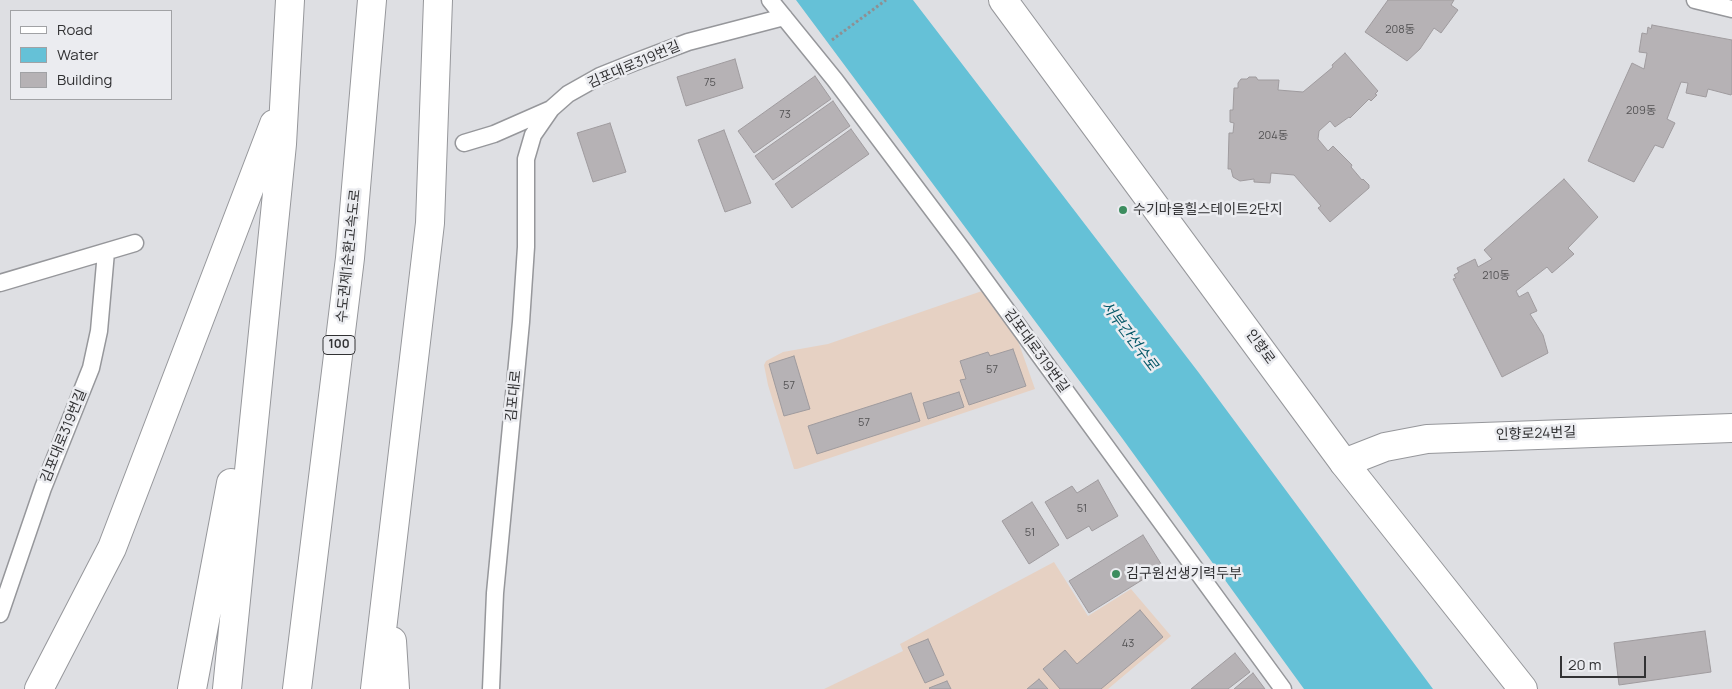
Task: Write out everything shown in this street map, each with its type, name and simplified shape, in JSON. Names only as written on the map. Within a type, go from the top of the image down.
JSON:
[{"type":"main road","points":[[227,689],[265,307],[284,97],[290,0]]},
{"type":"main road","name":"수도권제1순환고속도로","points":[[297,689],[350,258],[372,0]]},
{"type":"main road","points":[[375,689],[430,223],[438,0]]},
{"type":"main road","name":"인향로","points":[[1003,0],[1344,462],[1523,689]]},
{"type":"main road","points":[[39,689],[112,548],[284,97]]},
{"type":"main road","points":[[192,689],[265,307]]},
{"type":"main road","name":"인향로24번길","points":[[1344,462],[1385,446],[1428,439],[1732,428]]},
{"type":"main road","points":[[388,575],[395,689]]},
{"type":"lane","name":"김포대로319번길","points":[[770,0],[835,80],[951,235],[1282,689]]},
{"type":"lane","points":[[1694,0],[1732,8]]},
{"type":"lane","name":"김포대로319번길","points":[[464,143],[494,134],[551,109],[568,94],[635,62],[688,42],[784,17]]},
{"type":"lane","name":"김포대로","points":[[491,689],[495,593],[522,313],[526,247],[526,160],[533,135],[551,109]]},
{"type":"lane","points":[[0,284],[135,244]]},
{"type":"lane","name":"김포대로319번길","points":[[0,614],[43,488],[91,368],[99,332],[106,252]]},
{"type":"path","points":[[831,40],[886,0]]},
{"type":"shaded area","points":[[982,291],[1017,338],[1035,389],[794,469],[768,385],[764,365],[766,361],[783,352],[828,344]]},
{"type":"shaded area","points":[[1054,562],[1088,616],[1131,589],[1171,636],[1108,689],[824,689],[903,651],[900,644]]},
{"type":"water","name":"서부간선수로","points":[[796,0],[913,0],[1199,373],[1433,689],[1304,689],[1122,438]]},
{"type":"building","points":[[1388,0],[1454,0],[1451,5],[1458,10],[1441,33],[1434,28],[1420,49],[1407,61],[1365,32]]},
{"type":"building","points":[[1652,25],[1732,40],[1732,93],[1731,95],[1708,89],[1706,97],[1686,93],[1688,83],[1681,82],[1667,119],[1675,123],[1663,148],[1655,145],[1634,182],[1588,161],[1632,63],[1644,69],[1647,53],[1639,52],[1642,33],[1647,34],[1648,27],[1651,29]]},
{"type":"building","points":[[1345,53],[1378,91],[1371,101],[1369,99],[1350,118],[1335,127],[1330,121],[1319,131],[1318,139],[1328,151],[1333,146],[1352,165],[1351,167],[1362,180],[1369,185],[1369,188],[1330,222],[1318,208],[1321,206],[1294,175],[1271,173],[1270,183],[1254,182],[1254,179],[1240,181],[1233,177],[1231,169],[1228,169],[1229,133],[1233,133],[1234,123],[1230,122],[1230,110],[1233,110],[1234,88],[1238,88],[1238,83],[1241,79],[1256,77],[1258,80],[1279,80],[1278,90],[1303,92],[1333,67],[1332,65]]},
{"type":"building","points":[[735,59],[743,88],[686,106],[677,77]]},
{"type":"building","points":[[815,76],[831,99],[754,153],[738,131]]},
{"type":"building","points":[[833,101],[850,126],[773,180],[755,156]]},
{"type":"building","points":[[610,123],[626,172],[593,182],[577,133]]},
{"type":"building","points":[[851,129],[869,154],[792,208],[775,184]]},
{"type":"building","points":[[724,130],[751,203],[725,212],[698,140]]},
{"type":"building","points":[[1564,179],[1598,217],[1568,248],[1574,254],[1552,273],[1547,267],[1516,291],[1519,297],[1528,292],[1537,311],[1530,314],[1543,335],[1548,353],[1502,377],[1453,279],[1456,278],[1454,275],[1459,272],[1457,268],[1475,259],[1478,267],[1492,259],[1484,250]]},
{"type":"building","points":[[1013,349],[1026,386],[969,405],[960,380],[966,379],[960,361],[988,352],[990,356]]},
{"type":"building","points":[[794,356],[810,409],[784,416],[769,364]]},
{"type":"building","points":[[959,392],[964,407],[928,419],[923,403]]},
{"type":"building","points":[[911,393],[920,421],[817,454],[808,426]]},
{"type":"building","points":[[1098,480],[1118,516],[1092,531],[1089,526],[1067,539],[1045,502],[1072,486],[1077,493]]},
{"type":"building","points":[[1032,502],[1059,545],[1029,564],[1002,521]]},
{"type":"building","name":"김구원선생기력두부","points":[[1143,535],[1163,567],[1089,613],[1069,581]]},
{"type":"building","points":[[1140,610],[1163,637],[1101,689],[1060,689],[1043,669],[1065,650],[1077,664]]},
{"type":"building","points":[[1705,631],[1711,672],[1619,685],[1614,643]]},
{"type":"building","points":[[928,639],[944,675],[925,683],[908,647]]},
{"type":"building","points":[[1235,653],[1250,672],[1228,689],[1191,689]]},
{"type":"building","points":[[1253,673],[1265,689],[1234,689]]},
{"type":"building","points":[[1039,679],[1048,689],[1027,689]]},
{"type":"building","points":[[947,681],[951,689],[929,688]]},
{"type":"place","name":"수기마을힐스테이트2단지","points":[[1123,210]]},
{"type":"place","name":"김구원선생기력두부","points":[[1116,574]]}]
